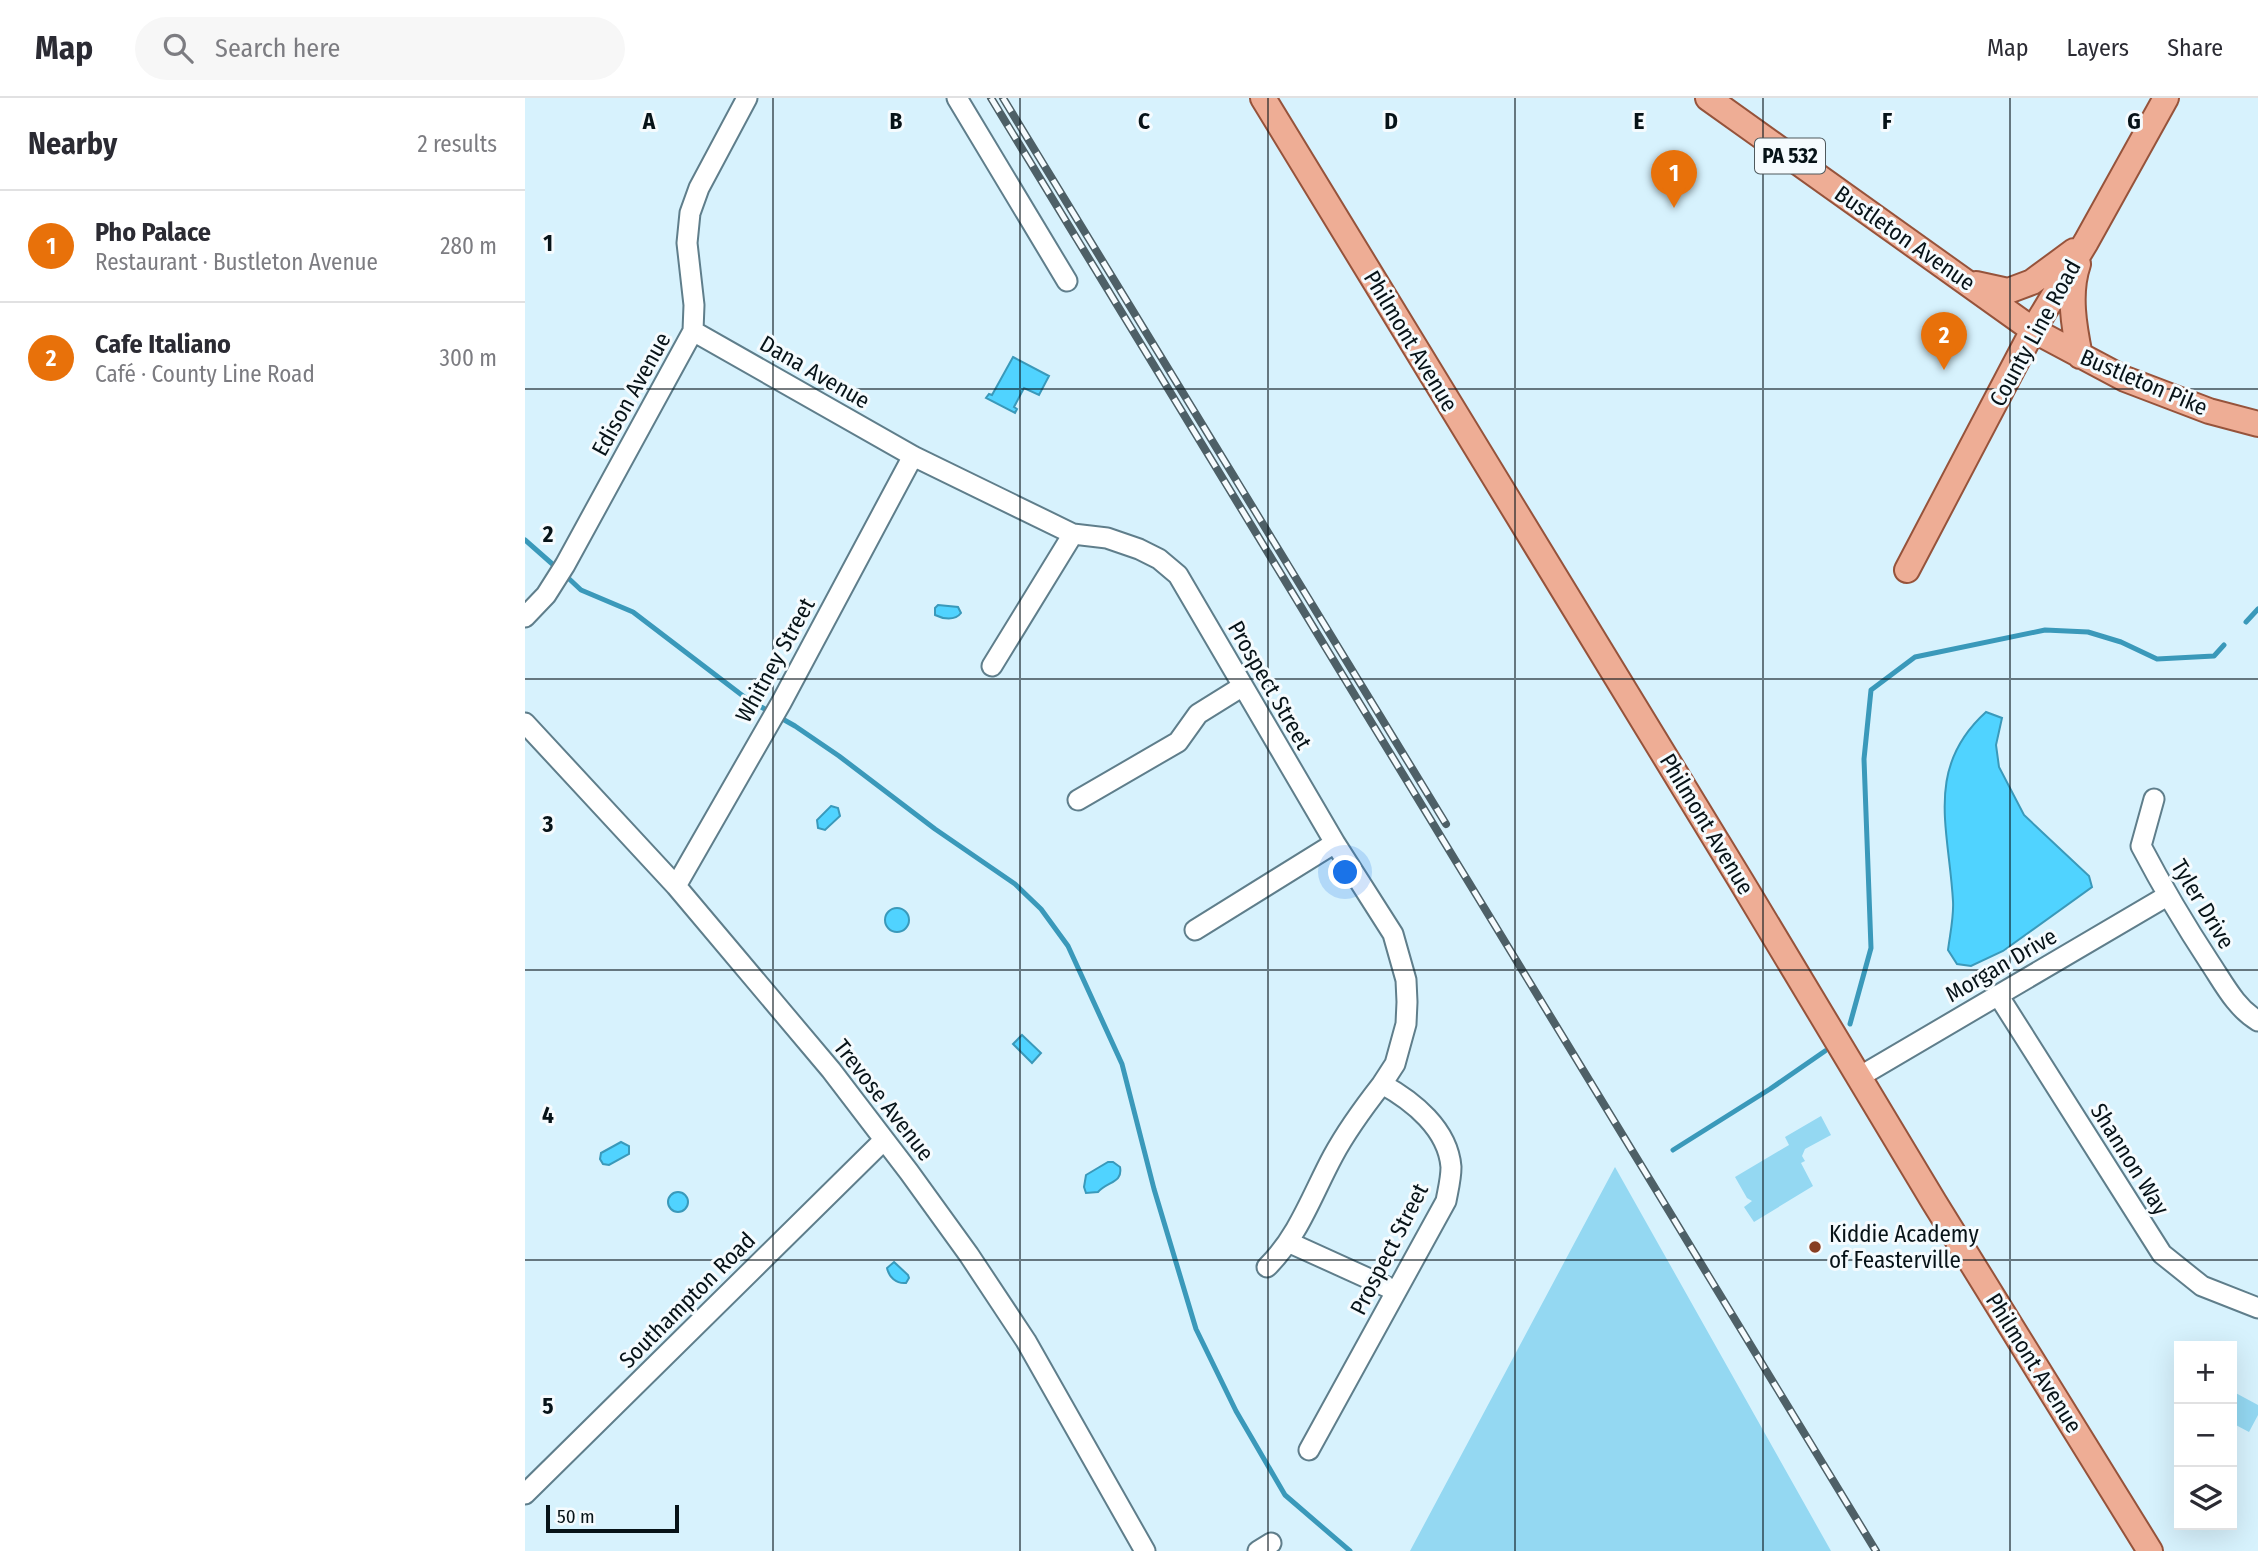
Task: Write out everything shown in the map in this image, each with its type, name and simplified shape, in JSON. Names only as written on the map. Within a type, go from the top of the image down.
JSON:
[{"type":"main road","name":"Philmont Avenue","points":[[1263,98],[1934,1202],[2150,1551]]},
{"type":"main road","name":"Bustleton Avenue","points":[[1708,98],[2033,330]]},
{"type":"main road","name":"County Line Road","points":[[1907,570],[2033,330],[2086,242],[2166,98]]},
{"type":"main road","points":[[1967,282],[2008,290],[2032,282],[2086,242]]},
{"type":"main road","points":[[2080,356],[2074,324],[2073,297],[2076,269],[2086,242]]},
{"type":"main road","name":"Bustleton Pike","points":[[2033,330],[2125,379],[2176,400],[2258,424]]},
{"type":"street","name":"Edison Avenue","points":[[525,617],[553,586],[693,331],[694,305],[687,243],[690,213],[699,188],[747,98]]},
{"type":"street","points":[[957,98],[1067,281]]},
{"type":"street","name":"Dana Avenue","points":[[693,331],[913,456]]},
{"type":"street","name":"Prospect Street","points":[[913,456],[1073,534],[1107,538],[1139,549],[1159,559],[1178,575],[1335,843],[1393,934],[1406,980],[1408,1002],[1401,1046],[1395,1063],[1335,1153],[1288,1242],[1267,1267]]},
{"type":"street","name":"Whitney Street","points":[[676,886],[781,703],[913,456]]},
{"type":"street","points":[[992,666],[1073,534]]},
{"type":"street","points":[[1078,800],[1178,742],[1198,713],[1243,686]]},
{"type":"street","name":"Trevose Avenue","points":[[525,723],[676,886],[831,1070],[884,1140],[969,1255],[1026,1341],[1145,1551]]},
{"type":"street","name":"Tyler Drive","points":[[2154,799],[2140,846],[2167,896],[2230,994],[2248,1015],[2258,1021]]},
{"type":"street","points":[[1195,930],[1335,843]]},
{"type":"street","name":"Morgan Drive","points":[[1859,1077],[2167,896]]},
{"type":"street","name":"Shannon Way","points":[[1998,995],[2162,1254],[2201,1286],[2258,1308]]},
{"type":"street","name":"Prospect Street","points":[[1308,1450],[1446,1201],[1451,1169],[1444,1143],[1428,1119],[1402,1095],[1382,1084]]},
{"type":"street","name":"Southampton Road","points":[[525,1494],[884,1140]]},
{"type":"street","points":[[1288,1242],[1396,1291]]},
{"type":"shaded area","points":[[1013,357],[1049,376],[1039,395],[1024,388],[1014,407],[1017,409],[1015,413],[986,398],[989,394],[992,395]]},
{"type":"shaded area","points":[[938,605],[958,607],[961,613],[952,618],[935,615]]},
{"type":"shaded area","points":[[1986,712],[2002,718],[1996,745],[1999,767],[2024,815],[2089,876],[2092,887],[2003,951],[1971,966],[1957,964],[1948,950],[1953,907],[1945,800],[1947,777],[1954,755],[1967,733]]},
{"type":"shaded area","points":[[831,806],[838,808],[840,816],[825,830],[818,828],[817,820]]},
{"type":"shaded area","points":[[897,908],[908,915],[909,920],[902,931],[897,932],[886,925],[885,920],[892,909]]},
{"type":"shaded area","points":[[1022,1035],[1041,1053],[1032,1063],[1013,1044]]},
{"type":"shaded area","points":[[1821,1116],[1831,1135],[1805,1149],[1802,1156],[1805,1161],[1801,1163],[1813,1186],[1754,1222],[1744,1207],[1752,1201],[1747,1198],[1735,1177],[1789,1145],[1785,1137]]},
{"type":"shaded area","points":[[621,1142],[629,1146],[629,1154],[609,1165],[603,1164],[601,1153]]},
{"type":"shaded area","points":[[1108,1162],[1120,1167],[1117,1179],[1098,1192],[1086,1193],[1086,1175]]},
{"type":"shaded area","points":[[1615,1167],[1831,1551],[1410,1551]]},
{"type":"shaded area","points":[[674,1192],[682,1192],[688,1202],[682,1212],[674,1212],[668,1206],[668,1198]]},
{"type":"shaded area","points":[[894,1262],[908,1275],[906,1283],[896,1281],[889,1274],[887,1268]]},
{"type":"shaded area","points":[[2237,1394],[2258,1405],[2258,1415],[2249,1432],[2237,1426]]},
{"type":"waterway","points":[[525,540],[558,569]]},
{"type":"waterway","points":[[565,575],[581,590],[633,612],[747,699],[795,726],[839,756],[935,829],[1015,884],[1041,909],[1068,946],[1122,1064],[1154,1189],[1196,1329],[1236,1411],[1285,1495],[1350,1551]]},
{"type":"waterway","points":[[2246,622],[2258,609]]},
{"type":"waterway","points":[[1850,1024],[1871,948],[1864,759],[1871,690],[1915,657],[2045,630],[2088,632],[2121,642],[2157,659],[2214,656],[2224,645]]},
{"type":"waterway","points":[[1673,1150],[1825,1051]]},
{"type":"railway","points":[[991,98],[1876,1551]]},
{"type":"railway","points":[[1003,98],[1446,824]]},
{"type":"place","name":"Pho Palace","points":[[1674,208]]},
{"type":"place","name":"Cafe Italiano","points":[[1944,370]]},
{"type":"place","name":"Kiddie Academy of Feasterville","points":[[1815,1247]]}]
